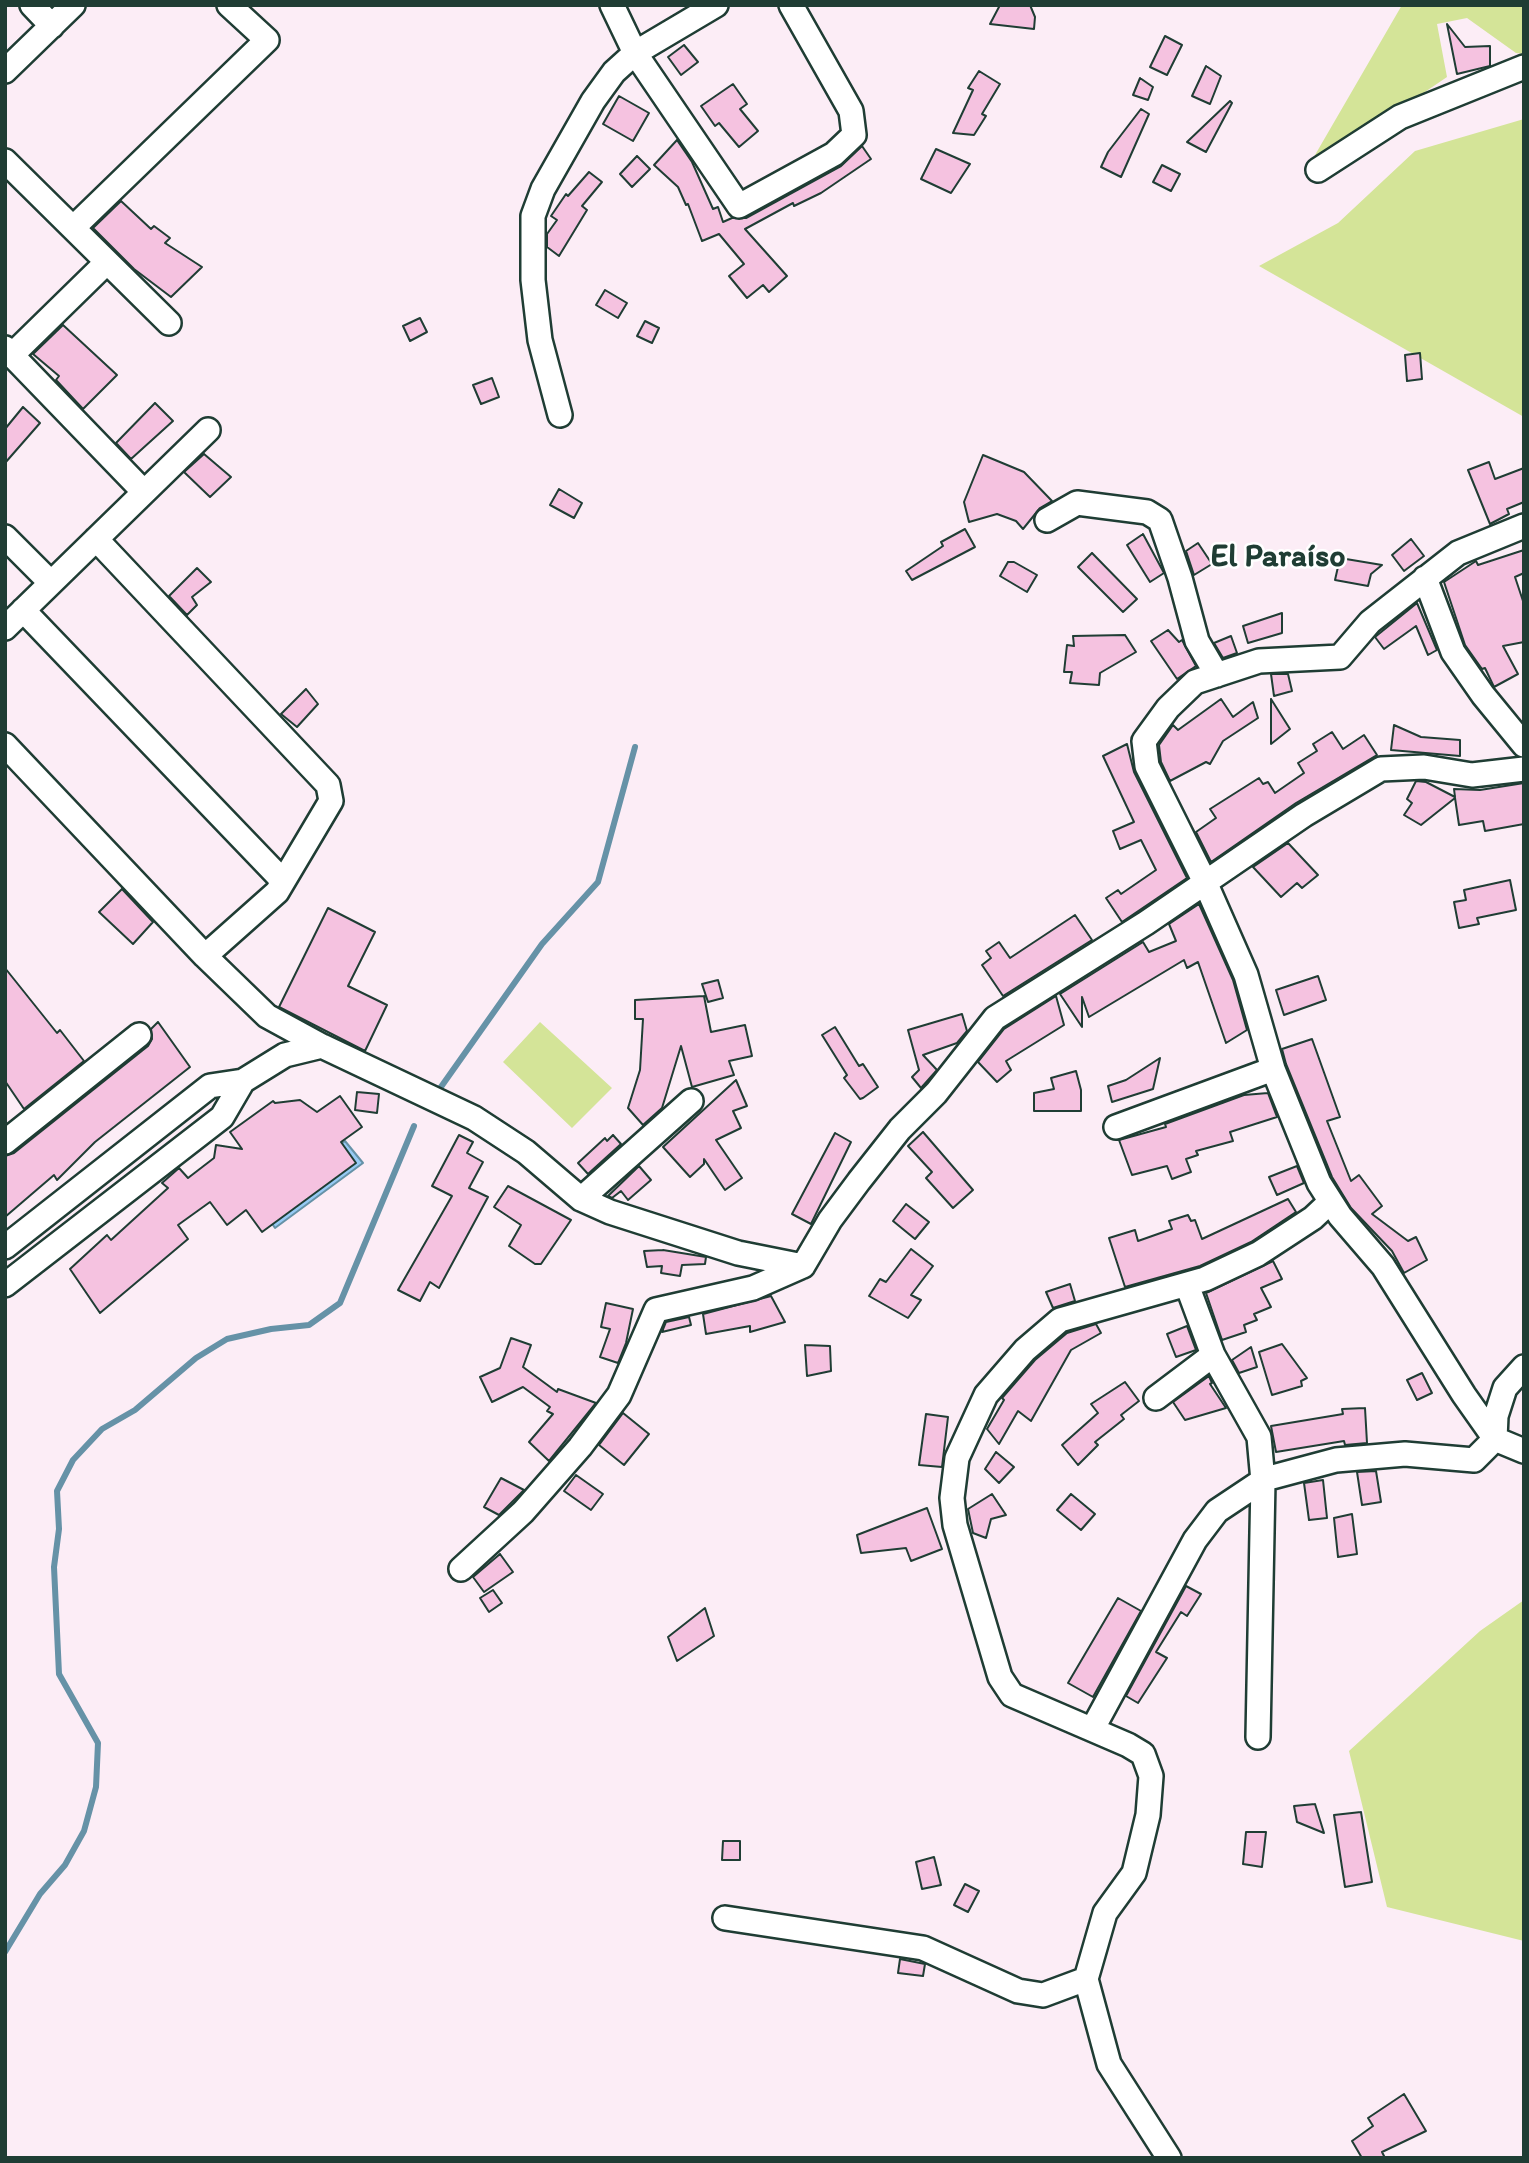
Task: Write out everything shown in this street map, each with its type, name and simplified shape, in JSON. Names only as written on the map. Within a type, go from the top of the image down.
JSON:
[{"type":"street","points":[[32,5],[52,26]]},
{"type":"street","points":[[5,71],[74,5]]},
{"type":"street","points":[[73,228],[267,40],[229,5]]},
{"type":"street","points":[[612,5],[635,52],[738,206],[834,154],[854,135],[850,111],[791,5]]},
{"type":"street","points":[[560,415],[540,340],[533,281],[533,216],[543,189],[593,101],[614,72],[635,52],[716,5]]},
{"type":"street","points":[[1318,170],[1400,117],[1524,67]]},
{"type":"street","points":[[5,161],[169,323]]},
{"type":"street","points":[[107,262],[8,351],[144,492]]},
{"type":"street","points":[[5,628],[208,430]]},
{"type":"street","points":[[1047,520],[1077,503],[1147,512],[1160,520],[1180,578],[1197,641],[1217,675]]},
{"type":"street","points":[[1524,526],[1458,553],[1370,622],[1340,657],[1259,661],[1195,682],[1168,708],[1144,741],[1147,766],[1205,882],[1247,975],[1273,1069],[1330,1202],[1383,1266],[1464,1395],[1495,1439],[1524,1451]]},
{"type":"street","points":[[5,537],[51,583]]},
{"type":"street","points":[[96,539],[328,785],[331,801],[277,892],[205,956]]},
{"type":"street","points":[[1425,578],[1453,652],[1483,695],[1524,745]]},
{"type":"street","points":[[23,610],[283,881]]},
{"type":"street","points":[[5,745],[205,956],[267,1016],[322,1046],[474,1118],[526,1152],[581,1199],[610,1212],[738,1253],[803,1266]]},
{"type":"street","points":[[461,1569],[523,1512],[580,1447],[619,1395],[656,1310],[753,1288],[803,1266],[830,1220],[867,1171],[900,1129],[936,1093],[995,1018],[1304,815],[1381,769],[1424,767],[1472,775],[1524,769]]},
{"type":"street","points":[[5,1142],[139,1035]]},
{"type":"street","points":[[5,1247],[210,1086],[243,1081],[285,1055],[322,1046]]},
{"type":"street","points":[[1116,1127],[1273,1069]]},
{"type":"street","points":[[5,1285],[222,1117],[243,1081]]},
{"type":"street","points":[[581,1199],[691,1101]]},
{"type":"street","points":[[1169,2158],[1108,2064],[1086,1979],[1105,1913],[1134,1873],[1149,1815],[1151,1776],[1143,1754],[1093,1728],[1012,1695],[1000,1676],[955,1525],[952,1498],[957,1458],[986,1395],[1025,1350],[1060,1320],[1187,1285],[1258,1254],[1313,1219],[1330,1202]]},
{"type":"street","points":[[1187,1285],[1213,1355],[1259,1437],[1263,1481],[1258,1737]]},
{"type":"street","points":[[1156,1398],[1213,1355]]},
{"type":"street","points":[[1093,1728],[1195,1540],[1217,1511],[1263,1481],[1336,1460],[1405,1454],[1474,1460],[1495,1439],[1496,1416],[1505,1388],[1524,1367]]},
{"type":"street","points":[[724,1918],[923,1948],[1018,1990],[1043,1995],[1086,1979]]},
{"type":"green space","points":[[1402,5],[1524,5],[1524,54],[1516,53],[1467,18],[1437,24],[1447,77],[1304,174]]},
{"type":"green space","points":[[1524,119],[1524,417],[1259,266],[1338,223],[1415,151]]},
{"type":"green space","points":[[540,1022],[612,1088],[572,1128],[503,1062]]},
{"type":"green space","points":[[1524,1600],[1524,1941],[1387,1907],[1349,1751],[1480,1631]]},
{"type":"water","points":[[345,1141],[363,1163],[275,1228],[260,1205]]},
{"type":"building","points":[[1000,5],[1030,5],[1035,17],[1034,29],[990,24]]},
{"type":"building","points":[[1447,24],[1465,47],[1490,46],[1490,66],[1457,74]]},
{"type":"building","points":[[1165,36],[1182,45],[1167,75],[1150,67]]},
{"type":"building","points":[[684,45],[698,62],[681,75],[668,57]]},
{"type":"building","points":[[1206,66],[1221,76],[1210,104],[1192,96]]},
{"type":"building","points":[[979,71],[1000,84],[982,114],[986,116],[974,135],[953,133],[973,90],[968,88]]},
{"type":"building","points":[[1140,78],[1153,87],[1148,100],[1133,95]]},
{"type":"building","points":[[733,84],[747,104],[740,109],[758,131],[739,147],[719,123],[715,126],[701,106]]},
{"type":"building","points":[[619,96],[649,113],[633,141],[603,124]]},
{"type":"building","points":[[1230,101],[1232,103],[1206,152],[1187,142]]},
{"type":"building","points":[[1141,109],[1149,114],[1121,177],[1101,167],[1108,152]]},
{"type":"building","points":[[677,140],[692,162],[713,209],[718,207],[723,222],[732,218],[746,218],[841,166],[862,146],[871,159],[821,193],[794,206],[793,203],[745,229],[787,276],[769,292],[763,285],[747,298],[729,276],[744,264],[719,234],[702,241],[688,204],[686,205],[678,187],[654,165]]},
{"type":"building","points":[[936,149],[970,164],[951,193],[921,179]]},
{"type":"building","points":[[637,156],[650,169],[632,187],[620,174]]},
{"type":"building","points":[[1162,165],[1180,174],[1171,191],[1153,182]]},
{"type":"building","points":[[589,172],[602,182],[582,206],[587,210],[559,256],[547,247],[547,234],[557,220],[551,216],[566,194],[568,196]]},
{"type":"building","points":[[121,201],[151,229],[154,226],[170,238],[165,243],[202,267],[171,297],[134,269],[93,228]]},
{"type":"building","points":[[605,290],[627,303],[618,318],[596,305]]},
{"type":"building","points":[[420,318],[427,332],[410,341],[403,326]]},
{"type":"building","points":[[645,321],[659,328],[652,343],[637,336]]},
{"type":"building","points":[[63,325],[117,375],[83,409],[56,380],[59,376],[33,354]]},
{"type":"building","points":[[1420,353],[1422,379],[1407,381],[1405,355]]},
{"type":"building","points":[[492,378],[499,397],[481,404],[473,385]]},
{"type":"building","points":[[155,403],[173,421],[131,459],[116,443]]},
{"type":"building","points":[[23,407],[40,423],[5,463],[5,429]]},
{"type":"building","points":[[204,454],[231,477],[210,497],[184,472]]},
{"type":"building","points":[[983,455],[1024,472],[1052,501],[1040,508],[1023,529],[1016,521],[997,514],[969,522],[964,502]]},
{"type":"building","points":[[1489,462],[1495,479],[1524,468],[1524,502],[1507,509],[1509,514],[1490,524],[1468,470]]},
{"type":"building","points":[[559,489],[582,503],[574,518],[550,505]]},
{"type":"building","points":[[965,529],[975,547],[912,580],[906,571],[943,546],[941,542]]},
{"type":"building","points":[[1143,534],[1164,573],[1150,582],[1127,545]]},
{"type":"building","points":[[1411,539],[1424,556],[1404,571],[1392,555]]},
{"type":"building","points":[[1198,543],[1212,564],[1194,575],[1186,551]]},
{"type":"building","points":[[1524,550],[1524,573],[1515,577],[1524,604],[1524,642],[1503,646],[1518,674],[1494,687],[1485,668],[1482,669],[1465,645],[1444,582],[1476,561],[1478,565]]},
{"type":"building","points":[[1092,553],[1137,599],[1123,612],[1078,567]]},
{"type":"building","points":[[1340,558],[1382,565],[1371,574],[1368,586],[1335,580]]},
{"type":"building","points":[[1008,562],[1014,562],[1037,575],[1027,592],[1000,576]]},
{"type":"building","points":[[197,568],[211,582],[192,597],[197,605],[187,615],[169,596]]},
{"type":"building","points":[[1417,603],[1437,650],[1428,655],[1416,626],[1384,649],[1375,637]]},
{"type":"building","points":[[1282,613],[1282,633],[1248,643],[1243,626]]},
{"type":"building","points":[[1168,630],[1179,642],[1182,640],[1196,666],[1177,679],[1151,641]]},
{"type":"building","points":[[1125,635],[1136,652],[1100,673],[1099,685],[1070,683],[1072,672],[1064,672],[1067,645],[1074,646],[1073,636]]},
{"type":"building","points":[[1231,636],[1237,653],[1223,658],[1214,643]]},
{"type":"building","points":[[1271,674],[1288,674],[1292,691],[1274,696]]},
{"type":"building","points":[[306,689],[318,704],[297,727],[281,714]]},
{"type":"building","points":[[1221,699],[1233,717],[1253,702],[1258,718],[1223,741],[1210,764],[1206,762],[1170,781],[1161,762],[1159,745],[1173,725],[1178,730]]},
{"type":"building","points":[[1271,699],[1290,729],[1271,744]]},
{"type":"building","points":[[1394,725],[1421,737],[1460,740],[1460,756],[1391,750]]},
{"type":"building","points":[[1332,732],[1343,749],[1364,735],[1377,755],[1296,803],[1211,862],[1196,832],[1216,818],[1210,809],[1259,778],[1263,784],[1268,782],[1275,793],[1304,773],[1298,763],[1317,751],[1313,744]]},
{"type":"building","points":[[1127,744],[1134,772],[1187,878],[1122,922],[1106,898],[1118,890],[1121,894],[1156,870],[1141,840],[1120,849],[1113,831],[1134,822],[1103,756]]},
{"type":"building","points":[[1416,781],[1426,782],[1455,797],[1454,789],[1480,790],[1524,783],[1524,824],[1485,831],[1483,821],[1459,825],[1455,798],[1421,825],[1404,815],[1412,803],[1407,799]]},
{"type":"building","points":[[1288,843],[1318,875],[1302,888],[1297,883],[1281,897],[1253,867]]},
{"type":"building","points":[[1510,880],[1516,910],[1477,918],[1479,924],[1459,928],[1454,902],[1466,900],[1464,890]]},
{"type":"building","points":[[122,889],[153,922],[133,944],[99,912]]},
{"type":"building","points":[[1199,904],[1233,980],[1247,1030],[1226,1043],[1198,962],[1187,968],[1184,960],[1089,1017],[1082,997],[1082,1027],[1060,994],[1143,942],[1149,952],[1176,941],[1169,924]]},
{"type":"building","points":[[328,908],[375,932],[348,986],[387,1005],[365,1051],[279,1007]]},
{"type":"building","points":[[1075,915],[1092,940],[1003,996],[982,965],[991,958],[986,951],[999,942],[1010,958]]},
{"type":"building","points":[[5,968],[57,1033],[60,1030],[84,1061],[24,1109],[5,1081]]},
{"type":"building","points":[[1318,976],[1326,1000],[1284,1015],[1276,990]]},
{"type":"building","points":[[718,980],[723,998],[708,1002],[702,984]]},
{"type":"building","points":[[704,996],[711,1032],[745,1025],[752,1056],[729,1061],[734,1075],[692,1087],[681,1046],[662,1108],[643,1125],[628,1108],[640,1070],[643,1019],[635,1019],[635,1000]]},
{"type":"building","points":[[1056,996],[1064,1025],[1006,1061],[1011,1070],[997,1082],[978,1062],[1004,1029]]},
{"type":"building","points":[[962,1014],[967,1031],[957,1043],[923,1055],[937,1070],[921,1088],[912,1077],[919,1070],[908,1030]]},
{"type":"building","points":[[158,1022],[190,1067],[95,1142],[57,1180],[54,1175],[5,1217],[5,1156],[14,1153],[148,1046],[152,1039],[151,1029]]},
{"type":"building","points":[[835,1027],[859,1066],[863,1064],[878,1087],[863,1098],[860,1099],[844,1078],[847,1075],[822,1035]]},
{"type":"building","points":[[1312,1039],[1340,1117],[1327,1121],[1351,1181],[1359,1175],[1382,1206],[1372,1214],[1408,1241],[1416,1237],[1427,1260],[1404,1273],[1392,1251],[1351,1208],[1332,1177],[1286,1064],[1282,1049]]},
{"type":"building","points":[[1160,1058],[1153,1089],[1112,1102],[1108,1086],[1126,1080]]},
{"type":"building","points":[[1076,1071],[1081,1090],[1081,1111],[1034,1111],[1034,1093],[1054,1089],[1051,1078]]},
{"type":"building","points":[[736,1080],[747,1106],[733,1111],[741,1128],[716,1140],[742,1178],[725,1190],[704,1159],[704,1164],[690,1177],[663,1147]]},
{"type":"building","points":[[357,1092],[379,1094],[377,1113],[355,1110]]},
{"type":"building","points":[[1268,1093],[1277,1117],[1230,1132],[1233,1141],[1196,1151],[1198,1155],[1186,1159],[1191,1172],[1172,1179],[1167,1166],[1132,1175],[1119,1140],[1166,1127],[1165,1124],[1244,1095]]},
{"type":"building","points":[[340,1096],[362,1127],[341,1142],[356,1163],[262,1232],[246,1210],[227,1225],[210,1202],[178,1225],[188,1239],[100,1313],[70,1269],[107,1235],[111,1240],[168,1188],[162,1183],[179,1168],[188,1178],[214,1158],[216,1145],[242,1149],[230,1132],[273,1101],[300,1100],[317,1112]]},
{"type":"building","points":[[923,1132],[973,1190],[953,1208],[926,1178],[932,1172],[908,1146]]},
{"type":"building","points":[[835,1133],[851,1142],[811,1224],[792,1214]]},
{"type":"building","points":[[459,1135],[473,1142],[467,1153],[483,1162],[469,1188],[488,1197],[439,1288],[430,1282],[420,1301],[398,1290],[452,1196],[432,1186]]},
{"type":"building","points":[[613,1135],[621,1144],[588,1174],[578,1163],[605,1138],[607,1141]]},
{"type":"building","points":[[639,1166],[651,1180],[628,1200],[621,1191],[612,1198],[608,1196]]},
{"type":"building","points":[[1297,1166],[1304,1183],[1277,1195],[1269,1177]]},
{"type":"building","points":[[508,1186],[571,1220],[541,1264],[535,1264],[509,1246],[521,1225],[494,1207]]},
{"type":"building","points":[[1288,1199],[1296,1212],[1251,1242],[1200,1266],[1125,1287],[1109,1238],[1135,1230],[1138,1241],[1172,1229],[1169,1221],[1188,1215],[1191,1221],[1195,1220],[1202,1239]]},
{"type":"building","points":[[906,1204],[929,1222],[915,1239],[893,1221]]},
{"type":"building","points":[[911,1249],[933,1266],[911,1295],[921,1300],[908,1318],[869,1296],[880,1279],[886,1282]]},
{"type":"building","points":[[663,1250],[706,1257],[705,1264],[682,1265],[680,1276],[661,1273],[662,1266],[647,1267],[644,1251]]},
{"type":"building","points":[[1273,1261],[1282,1279],[1261,1288],[1271,1307],[1254,1314],[1257,1320],[1244,1325],[1246,1332],[1222,1340],[1206,1293]]},
{"type":"building","points":[[1070,1284],[1075,1301],[1053,1308],[1046,1292]]},
{"type":"building","points":[[771,1296],[785,1322],[750,1332],[750,1326],[706,1334],[703,1314]]},
{"type":"building","points":[[606,1303],[633,1309],[626,1343],[618,1363],[600,1357],[610,1329],[601,1327]]},
{"type":"building","points":[[689,1317],[691,1325],[662,1332],[666,1322]]},
{"type":"building","points":[[1096,1324],[1101,1333],[1071,1350],[1031,1421],[1018,1411],[999,1444],[987,1429],[1004,1400],[1002,1398],[1035,1360],[1067,1333]]},
{"type":"building","points":[[1187,1326],[1196,1350],[1176,1357],[1167,1334]]},
{"type":"building","points":[[511,1338],[531,1345],[523,1367],[557,1392],[558,1389],[596,1403],[549,1461],[529,1442],[553,1414],[547,1411],[550,1407],[523,1387],[492,1402],[480,1377],[500,1368]]},
{"type":"building","points":[[1282,1344],[1307,1378],[1301,1381],[1302,1386],[1272,1395],[1259,1352]]},
{"type":"building","points":[[805,1345],[830,1346],[831,1371],[807,1376]]},
{"type":"building","points":[[1251,1347],[1257,1367],[1239,1373],[1232,1360]]},
{"type":"building","points":[[1422,1373],[1432,1393],[1417,1400],[1407,1380]]},
{"type":"building","points":[[1209,1376],[1212,1383],[1210,1384],[1226,1408],[1185,1420],[1173,1402]]},
{"type":"building","points":[[1125,1382],[1139,1401],[1121,1415],[1124,1419],[1095,1442],[1098,1445],[1078,1465],[1062,1445],[1098,1413],[1091,1404]]},
{"type":"building","points":[[1365,1408],[1367,1443],[1345,1445],[1344,1441],[1276,1452],[1271,1426],[1343,1414],[1342,1409]]},
{"type":"building","points":[[623,1413],[649,1434],[624,1465],[599,1445]]},
{"type":"building","points":[[926,1414],[948,1417],[942,1467],[919,1465]]},
{"type":"building","points":[[996,1452],[1014,1467],[999,1483],[985,1469]]},
{"type":"building","points":[[1376,1471],[1381,1502],[1362,1505],[1357,1472]]},
{"type":"building","points":[[576,1475],[603,1494],[591,1510],[564,1491]]},
{"type":"building","points":[[501,1478],[524,1490],[499,1515],[484,1507]]},
{"type":"building","points":[[1323,1480],[1327,1518],[1309,1520],[1304,1483]]},
{"type":"building","points":[[992,1494],[1006,1515],[991,1519],[986,1538],[973,1533],[968,1509]]},
{"type":"building","points":[[1071,1494],[1095,1514],[1081,1530],[1057,1510]]},
{"type":"building","points":[[927,1508],[942,1549],[911,1561],[906,1548],[861,1553],[857,1535]]},
{"type":"building","points":[[1352,1514],[1357,1554],[1338,1557],[1334,1518]]},
{"type":"building","points":[[500,1554],[513,1572],[484,1592],[473,1577]]},
{"type":"building","points":[[1186,1586],[1201,1594],[1187,1616],[1181,1612],[1156,1652],[1167,1658],[1138,1703],[1126,1696]]},
{"type":"building","points":[[493,1590],[502,1603],[489,1612],[480,1598]]},
{"type":"building","points":[[1118,1598],[1141,1611],[1093,1697],[1068,1683]]},
{"type":"building","points":[[705,1608],[714,1636],[677,1661],[668,1637]]},
{"type":"building","points":[[1315,1804],[1324,1833],[1297,1822],[1294,1806]]},
{"type":"building","points":[[1361,1812],[1372,1882],[1345,1887],[1334,1815]]},
{"type":"building","points":[[1246,1832],[1266,1832],[1262,1867],[1243,1864]]},
{"type":"building","points":[[723,1841],[740,1841],[740,1860],[722,1860]]},
{"type":"building","points":[[934,1857],[941,1885],[922,1889],[916,1862]]},
{"type":"building","points":[[965,1884],[979,1891],[968,1912],[954,1905]]},
{"type":"building","points":[[900,1959],[925,1964],[923,1976],[898,1973]]},
{"type":"building","points":[[1404,2094],[1426,2131],[1382,2152],[1385,2158],[1362,2158],[1352,2141],[1373,2126],[1368,2118]]},
{"type":"waterway","points":[[436,1094],[542,944],[598,882],[635,747]]},
{"type":"waterway","points":[[5,1952],[40,1894],[65,1865],[84,1831],[96,1787],[98,1743],[59,1674],[54,1567],[59,1529],[57,1491],[73,1460],[102,1429],[135,1410],[196,1358],[227,1339],[271,1329],[309,1325],[340,1303],[414,1126]]},
{"type":"district","name":"El Paraíso","points":[[1278,558]]}]
